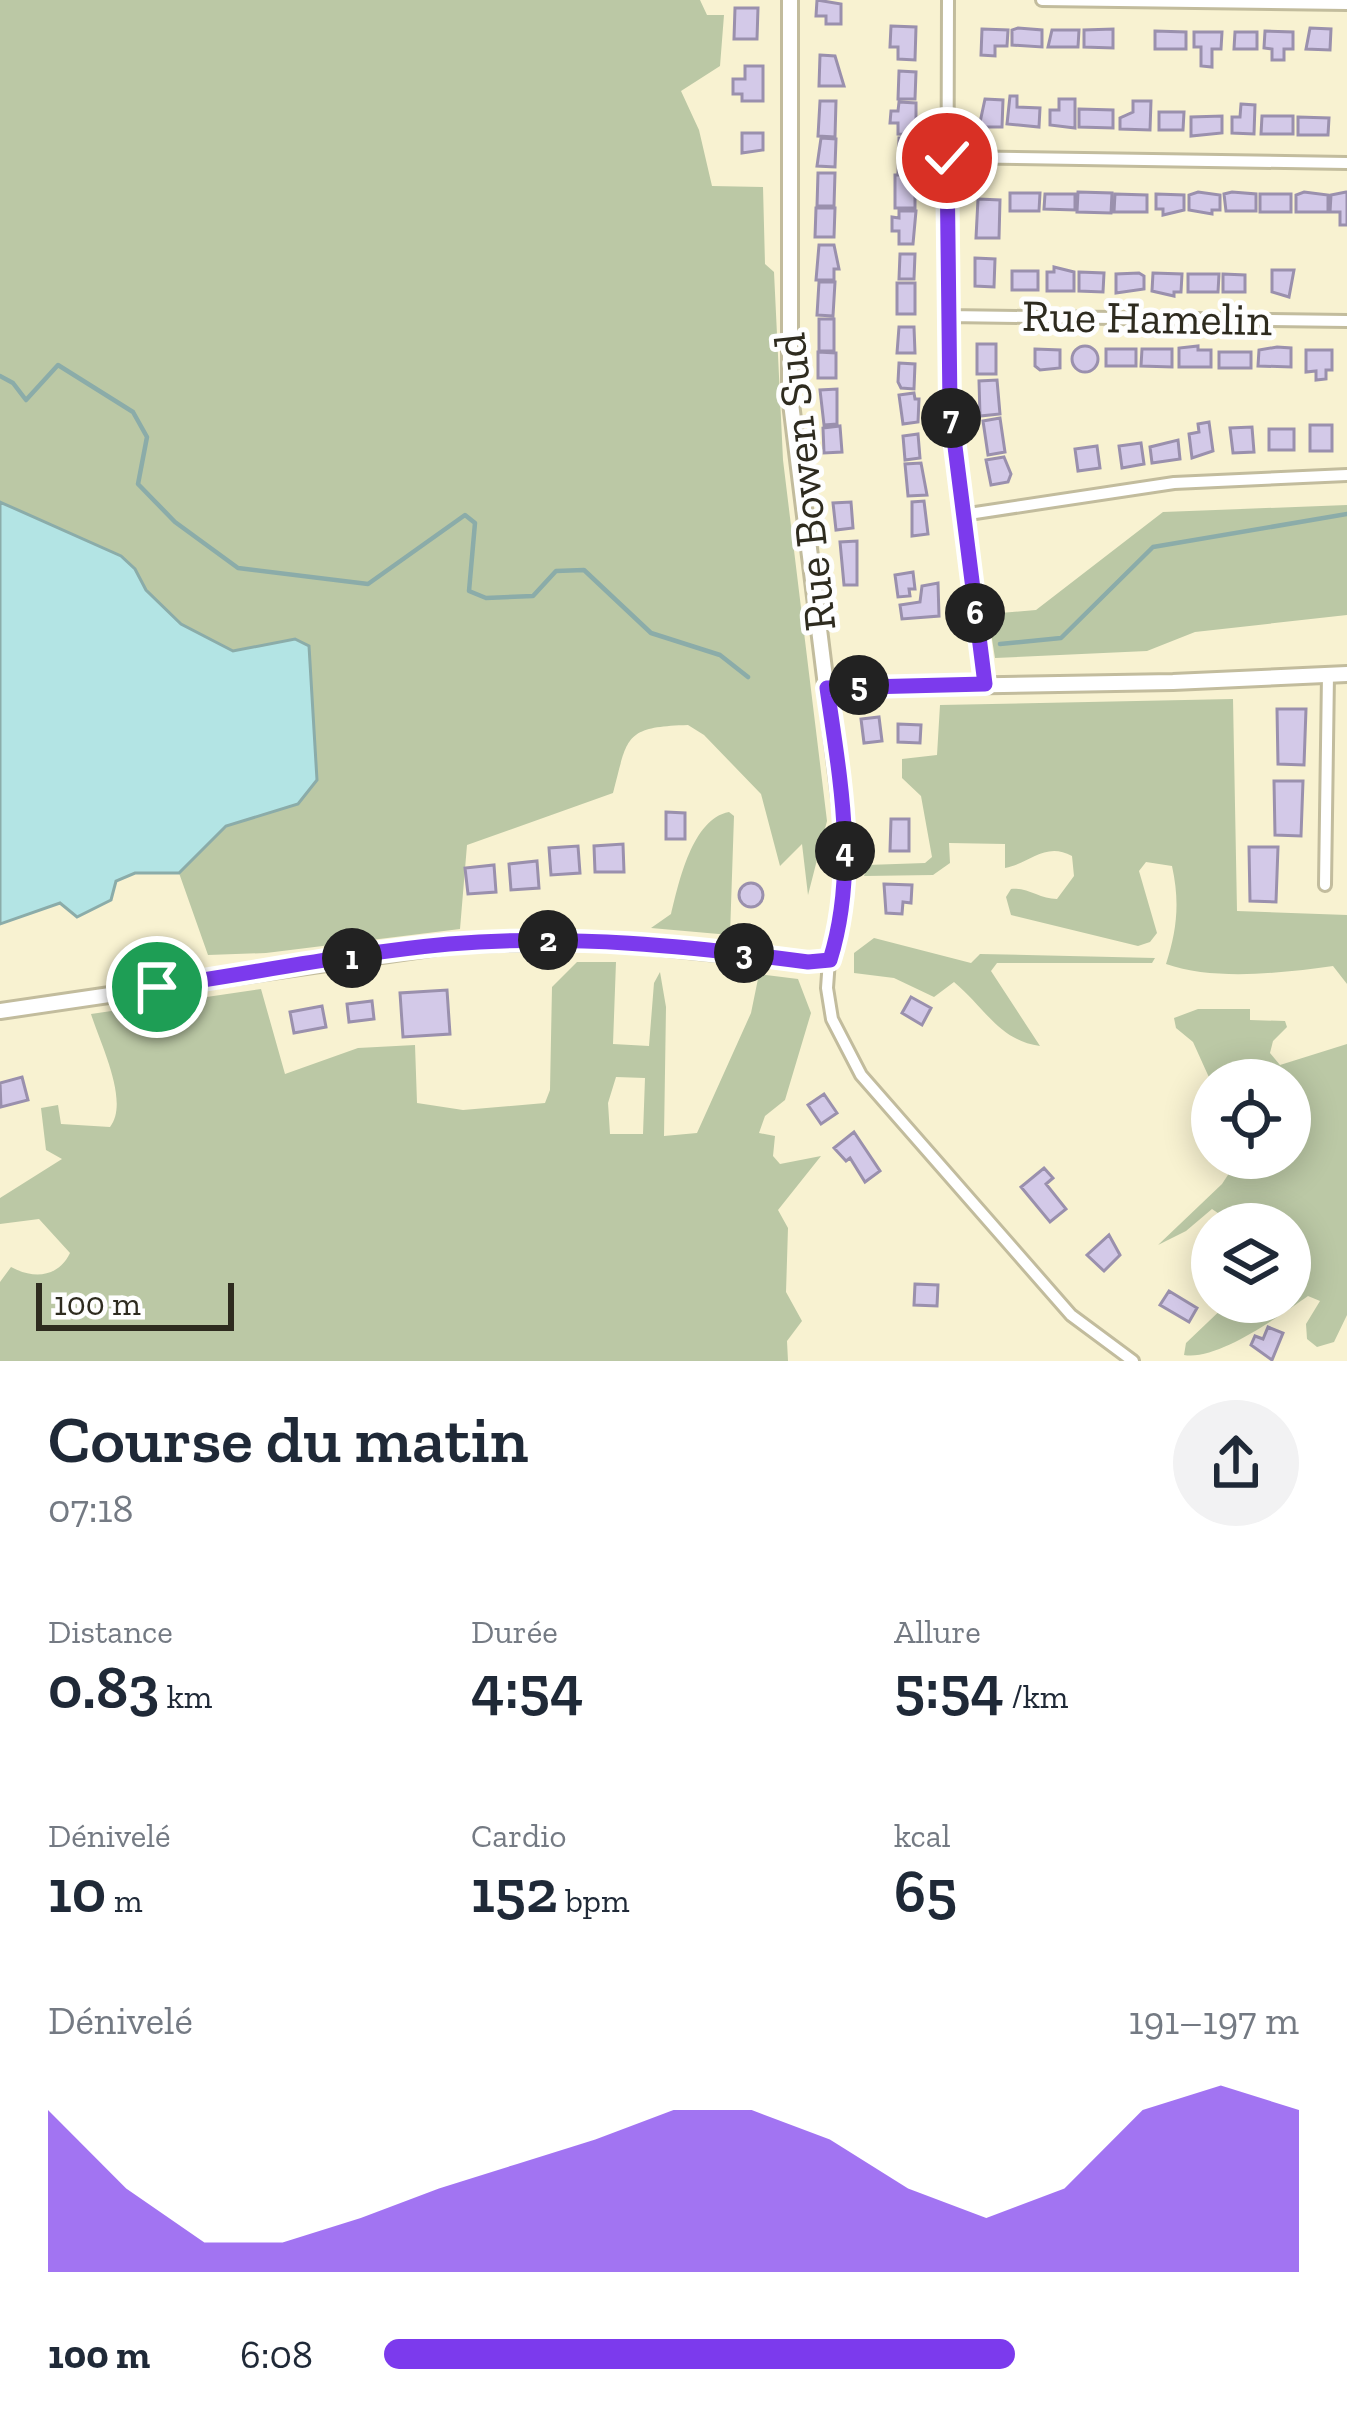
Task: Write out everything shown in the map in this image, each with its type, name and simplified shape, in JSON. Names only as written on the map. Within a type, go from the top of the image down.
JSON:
[{"type":"street","name":"Rue Bowen Sud","points":[[790,0],[788,356],[845,868],[843,904],[830,960]]},
{"type":"street","points":[[948,0],[947,316],[962,515],[985,684]]},
{"type":"street","points":[[1042,0],[1347,4]]},
{"type":"street","points":[[947,158],[1347,163]]},
{"type":"street","name":"Rue Hamelin","points":[[947,316],[1347,320]]},
{"type":"street","points":[[962,515],[1174,483],[1347,475]]},
{"type":"street","points":[[827,688],[1347,674]]},
{"type":"street","points":[[1325,885],[1328,675]]},
{"type":"street","points":[[0,1011],[447,944],[598,940],[808,962],[830,960],[827,988],[832,1019],[861,1075],[1071,1315],[1133,1361]]},
{"type":"green space","points":[[0,0],[700,0],[707,15],[724,15],[720,66],[681,91],[699,130],[712,186],[763,187],[765,264],[774,272],[783,460],[827,821],[808,895],[802,844],[780,866],[761,794],[704,735],[688,725],[667,726],[632,738],[613,793],[467,845],[460,929],[266,953],[208,955],[179,873],[226,825],[298,804],[295,639],[233,651],[181,624],[146,590],[121,556],[0,502]]},
{"type":"green space","points":[[1347,505],[1347,615],[1195,632],[1147,651],[995,658],[988,614],[1036,610],[1163,512]]},
{"type":"green space","points":[[1233,699],[1237,911],[1347,915],[1347,984],[1333,966],[1227,974],[1166,964],[1176,916],[1172,866],[1146,862],[1139,871],[1157,933],[1138,946],[1011,915],[1006,897],[1011,889],[1057,899],[1074,876],[1072,856],[1062,852],[1045,852],[1005,868],[1005,844],[949,843],[950,863],[933,875],[864,876],[867,865],[925,863],[932,857],[921,796],[902,778],[902,759],[937,755],[940,705]]},
{"type":"green space","points":[[729,812],[734,816],[730,935],[651,928],[671,914],[696,839],[716,817]]},
{"type":"green space","points":[[874,938],[971,963],[980,954],[1155,958],[1152,963],[997,963],[991,971],[1040,1046],[1003,1030],[954,982],[934,997],[894,978],[854,973],[854,953]]},
{"type":"green space","points":[[577,962],[616,962],[613,1044],[649,1046],[654,983],[660,972],[666,1007],[664,1136],[697,1133],[751,1013],[759,974],[798,979],[811,1013],[785,1100],[765,1116],[759,1133],[775,1136],[773,1156],[780,1164],[821,1156],[778,1210],[788,1228],[786,1292],[802,1321],[787,1341],[788,1361],[0,1361],[0,1282],[11,1267],[36,1274],[52,1272],[70,1253],[39,1219],[0,1224],[0,1198],[62,1159],[46,1150],[41,1108],[58,1105],[61,1124],[110,1127],[115,1116],[115,1088],[91,1014],[261,989],[285,1074],[358,1048],[415,1045],[417,1103],[463,1110],[545,1103],[550,1090],[552,987]],"holes":[[[616,1077],[645,1078],[643,1134],[610,1134],[608,1103]]]},
{"type":"green space","points":[[1198,1009],[1250,1009],[1250,1020],[1285,1021],[1287,1027],[1273,1041],[1270,1053],[1275,1059],[1201,1059],[1193,1042],[1176,1028],[1174,1018]]},
{"type":"green space","points":[[1347,1044],[1347,1315],[1334,1342],[1317,1347],[1307,1339],[1306,1324],[1311,1323],[1320,1301],[1311,1297],[1311,1203],[1202,1203],[1225,1179],[1311,1179],[1311,1059],[1299,1059]]},
{"type":"green space","points":[[1191,1214],[1191,1227],[1158,1245]]},
{"type":"green space","points":[[1207,1323],[1268,1323],[1231,1344],[1198,1355],[1184,1355],[1186,1343]]},
{"type":"water","points":[[0,502],[121,556],[146,590],[181,624],[233,651],[295,639],[309,646],[317,780],[298,804],[226,826],[179,873],[135,873],[116,881],[111,900],[77,917],[60,903],[0,924]]},
{"type":"building","points":[[817,0],[841,4],[841,24],[826,24],[826,16],[816,16]]},
{"type":"building","points":[[735,8],[758,8],[757,39],[734,39]]},
{"type":"building","points":[[891,26],[916,27],[915,60],[898,59],[898,47],[890,47]]},
{"type":"building","points":[[1310,28],[1331,29],[1330,50],[1306,49]]},
{"type":"building","points":[[982,29],[1008,30],[1007,46],[995,46],[995,56],[981,55]]},
{"type":"building","points":[[1113,29],[1113,48],[1084,47],[1084,30]]},
{"type":"building","points":[[1012,30],[1042,30],[1042,47],[1012,45]]},
{"type":"building","points":[[1052,30],[1079,30],[1078,47],[1048,47]]},
{"type":"building","points":[[1155,31],[1186,32],[1186,49],[1155,49]]},
{"type":"building","points":[[1265,31],[1293,32],[1293,49],[1284,49],[1284,60],[1272,60],[1272,49],[1264,48]]},
{"type":"building","points":[[1194,32],[1222,32],[1221,49],[1212,49],[1212,67],[1201,66],[1201,47],[1194,47]]},
{"type":"building","points":[[1235,32],[1257,32],[1257,49],[1234,49]]},
{"type":"building","points":[[820,55],[835,56],[844,86],[819,86]]},
{"type":"building","points":[[745,66],[763,66],[763,101],[742,101],[742,94],[733,94],[733,79],[745,79]]},
{"type":"building","points":[[899,71],[916,72],[915,99],[898,99]]},
{"type":"building","points":[[1010,96],[1017,96],[1017,107],[1040,108],[1039,127],[1007,124]]},
{"type":"building","points":[[985,99],[1003,100],[1002,127],[979,127]]},
{"type":"building","points":[[1059,99],[1075,99],[1075,128],[1050,125],[1050,110],[1059,110]]},
{"type":"building","points":[[820,101],[836,101],[835,137],[818,136]]},
{"type":"building","points":[[1133,101],[1151,101],[1150,130],[1120,129],[1120,118],[1133,112]]},
{"type":"building","points":[[899,102],[916,103],[916,135],[898,134],[898,123],[890,123],[891,111],[898,111]]},
{"type":"building","points":[[1241,104],[1255,105],[1254,134],[1232,133],[1232,117],[1240,117]]},
{"type":"building","points":[[1079,109],[1113,110],[1113,128],[1079,127]]},
{"type":"building","points":[[1159,112],[1184,112],[1183,130],[1159,130]]},
{"type":"building","points":[[1222,116],[1222,133],[1191,136],[1191,117]]},
{"type":"building","points":[[1262,116],[1293,116],[1293,134],[1261,134]]},
{"type":"building","points":[[1298,117],[1329,118],[1328,135],[1298,135]]},
{"type":"building","points":[[742,133],[763,133],[763,150],[742,153]]},
{"type":"building","points":[[821,138],[836,139],[835,167],[817,166]]},
{"type":"building","points":[[899,138],[915,139],[915,174],[898,173]]},
{"type":"building","points":[[818,173],[835,173],[834,206],[817,206]]},
{"type":"building","points":[[895,175],[915,175],[915,208],[895,208]]},
{"type":"building","points":[[1078,192],[1112,193],[1111,213],[1077,212]]},
{"type":"building","points":[[1347,192],[1347,225],[1340,225],[1340,212],[1330,212],[1331,195]]},
{"type":"building","points":[[1010,193],[1040,193],[1039,211],[1010,211]]},
{"type":"building","points":[[1045,194],[1075,194],[1075,210],[1044,209]]},
{"type":"building","points":[[1115,194],[1147,195],[1147,212],[1114,212]]},
{"type":"building","points":[[1156,194],[1184,195],[1184,210],[1163,215],[1163,209],[1156,209]]},
{"type":"building","points":[[1224,194],[1256,194],[1256,211],[1226,211]]},
{"type":"building","points":[[1260,194],[1291,194],[1291,212],[1260,212]]},
{"type":"building","points":[[1189,195],[1220,195],[1220,210],[1212,214],[1189,210]]},
{"type":"building","points":[[1296,195],[1328,195],[1328,212],[1296,212]]},
{"type":"building","points":[[978,199],[1000,200],[999,238],[976,238]]},
{"type":"building","points":[[816,208],[835,208],[834,237],[815,237]]},
{"type":"building","points":[[899,211],[916,211],[913,244],[899,244],[899,231],[892,231],[892,217],[899,218]]},
{"type":"building","points":[[819,245],[834,245],[839,269],[834,269],[834,280],[816,280]]},
{"type":"building","points":[[900,254],[915,254],[914,279],[899,279]]},
{"type":"building","points":[[975,258],[995,259],[994,287],[975,286]]},
{"type":"building","points":[[1054,267],[1074,272],[1074,291],[1047,291],[1047,272],[1054,272]]},
{"type":"building","points":[[1272,270],[1294,270],[1289,297],[1272,292]]},
{"type":"building","points":[[1012,271],[1038,271],[1038,290],[1012,290]]},
{"type":"building","points":[[1079,272],[1104,273],[1103,292],[1079,291]]},
{"type":"building","points":[[1153,273],[1182,274],[1181,292],[1174,296],[1152,291]]},
{"type":"building","points":[[1116,274],[1144,276],[1144,289],[1116,293]]},
{"type":"building","points":[[1188,274],[1219,274],[1218,292],[1188,292]]},
{"type":"building","points":[[1223,274],[1245,275],[1245,292],[1223,292]]},
{"type":"building","points":[[819,282],[835,282],[833,316],[817,315]]},
{"type":"building","points":[[897,283],[915,283],[915,314],[897,314]]},
{"type":"building","points":[[819,319],[834,319],[834,351],[819,351]]},
{"type":"building","points":[[899,327],[914,327],[915,353],[897,353]]},
{"type":"building","points":[[977,344],[996,344],[996,374],[977,374]]},
{"type":"building","points":[[1085,346],[1098,359],[1085,372],[1072,359]]},
{"type":"building","points":[[1198,346],[1198,350],[1211,350],[1211,367],[1179,367],[1179,348]]},
{"type":"building","points":[[1291,348],[1291,367],[1258,366],[1259,350]]},
{"type":"building","points":[[1035,349],[1060,350],[1060,368],[1040,370],[1035,366]]},
{"type":"building","points":[[1106,349],[1136,349],[1136,366],[1106,366]]},
{"type":"building","points":[[1142,349],[1172,349],[1172,367],[1141,366]]},
{"type":"building","points":[[1306,350],[1332,350],[1332,370],[1326,370],[1326,379],[1316,380],[1316,371],[1306,372]]},
{"type":"building","points":[[818,352],[836,353],[836,378],[818,378]]},
{"type":"building","points":[[1219,352],[1251,352],[1251,368],[1219,368]]},
{"type":"building","points":[[899,363],[915,364],[914,389],[901,388]]},
{"type":"building","points":[[997,380],[1000,414],[980,416],[979,381]]},
{"type":"building","points":[[837,389],[837,424],[824,425],[820,390]]},
{"type":"building","points":[[914,393],[919,399],[918,422],[903,424],[899,395]]},
{"type":"building","points":[[1000,418],[1005,452],[988,455],[983,421]]},
{"type":"building","points":[[1209,422],[1213,451],[1192,458],[1189,434],[1199,432],[1198,424]]},
{"type":"building","points":[[1310,425],[1332,425],[1332,451],[1310,451]]},
{"type":"building","points":[[840,426],[842,452],[824,453],[823,428]]},
{"type":"building","points":[[1252,427],[1254,452],[1233,453],[1230,428]]},
{"type":"building","points":[[1269,429],[1294,429],[1294,450],[1269,450]]},
{"type":"building","points":[[918,434],[920,458],[905,460],[903,436]]},
{"type":"building","points":[[1178,440],[1180,459],[1152,463],[1150,447]]},
{"type":"building","points":[[1141,443],[1144,464],[1122,468],[1119,446]]},
{"type":"building","points":[[1097,446],[1100,468],[1078,471],[1075,449]]},
{"type":"building","points":[[1004,457],[1011,474],[1008,482],[991,485],[986,460]]},
{"type":"building","points":[[921,463],[927,495],[908,496],[905,464]]},
{"type":"building","points":[[924,501],[928,534],[912,536],[912,502]]},
{"type":"building","points":[[851,502],[853,528],[836,530],[833,503]]},
{"type":"building","points":[[857,541],[857,585],[844,585],[840,542]]},
{"type":"building","points":[[913,572],[915,589],[909,589],[910,596],[898,597],[895,575]]},
{"type":"building","points":[[938,583],[939,616],[902,619],[900,605],[920,602],[922,586]]},
{"type":"building","points":[[1277,709],[1306,709],[1304,765],[1278,764]]},
{"type":"building","points":[[879,717],[882,741],[864,743],[861,719]]},
{"type":"building","points":[[898,724],[921,725],[920,743],[898,742]]},
{"type":"building","points":[[1274,781],[1303,781],[1301,836],[1275,835]]},
{"type":"building","points":[[666,812],[685,813],[685,839],[666,839]]},
{"type":"building","points":[[891,819],[909,819],[909,851],[890,851]]},
{"type":"building","points":[[623,844],[624,872],[595,872],[594,846]]},
{"type":"building","points":[[578,846],[580,873],[551,875],[549,848]]},
{"type":"building","points":[[1249,847],[1278,847],[1276,902],[1250,901]]},
{"type":"building","points":[[537,861],[539,888],[511,890],[509,864]]},
{"type":"building","points":[[494,865],[496,892],[468,894],[465,868]]},
{"type":"building","points":[[751,883],[760,886],[760,904],[751,907],[742,904],[739,895],[742,886]]},
{"type":"building","points":[[884,884],[912,885],[911,903],[903,902],[902,914],[886,913]]},
{"type":"building","points":[[447,990],[450,1034],[403,1037],[400,993]]},
{"type":"building","points":[[911,997],[931,1008],[922,1025],[902,1013]]},
{"type":"building","points":[[372,1001],[374,1019],[349,1022],[347,1004]]},
{"type":"building","points":[[322,1006],[326,1027],[294,1033],[290,1012]]},
{"type":"building","points":[[22,1077],[28,1100],[1,1107],[0,1083]]},
{"type":"building","points":[[824,1094],[837,1113],[821,1124],[808,1105]]},
{"type":"building","points":[[854,1132],[880,1171],[865,1182],[850,1158],[846,1161],[834,1148]]},
{"type":"building","points":[[1044,1168],[1053,1178],[1046,1184],[1066,1209],[1050,1222],[1021,1187]]},
{"type":"building","points":[[1109,1235],[1120,1255],[1104,1271],[1087,1255]]},
{"type":"building","points":[[915,1284],[938,1285],[937,1306],[914,1305]]},
{"type":"building","points":[[1169,1291],[1191,1304],[1191,1318],[1189,1322],[1160,1305]]},
{"type":"building","points":[[1268,1327],[1283,1333],[1272,1360],[1251,1345],[1255,1336],[1263,1339]]},
{"type":"waterway","points":[[0,376],[13,383],[26,400],[58,365],[133,412],[147,437],[138,484],[175,522],[238,568],[368,584],[465,515],[475,523],[469,591],[486,598],[533,596],[556,571],[584,570],[651,633],[720,655],[748,677]]},
{"type":"waterway","points":[[1000,644],[1061,638],[1153,547],[1347,514]]},
{"type":"route","points":[[157,987],[447,944],[513,940],[598,940],[808,962],[830,960],[843,904],[845,838],[827,688],[985,684],[950,407],[947,158]]}]
